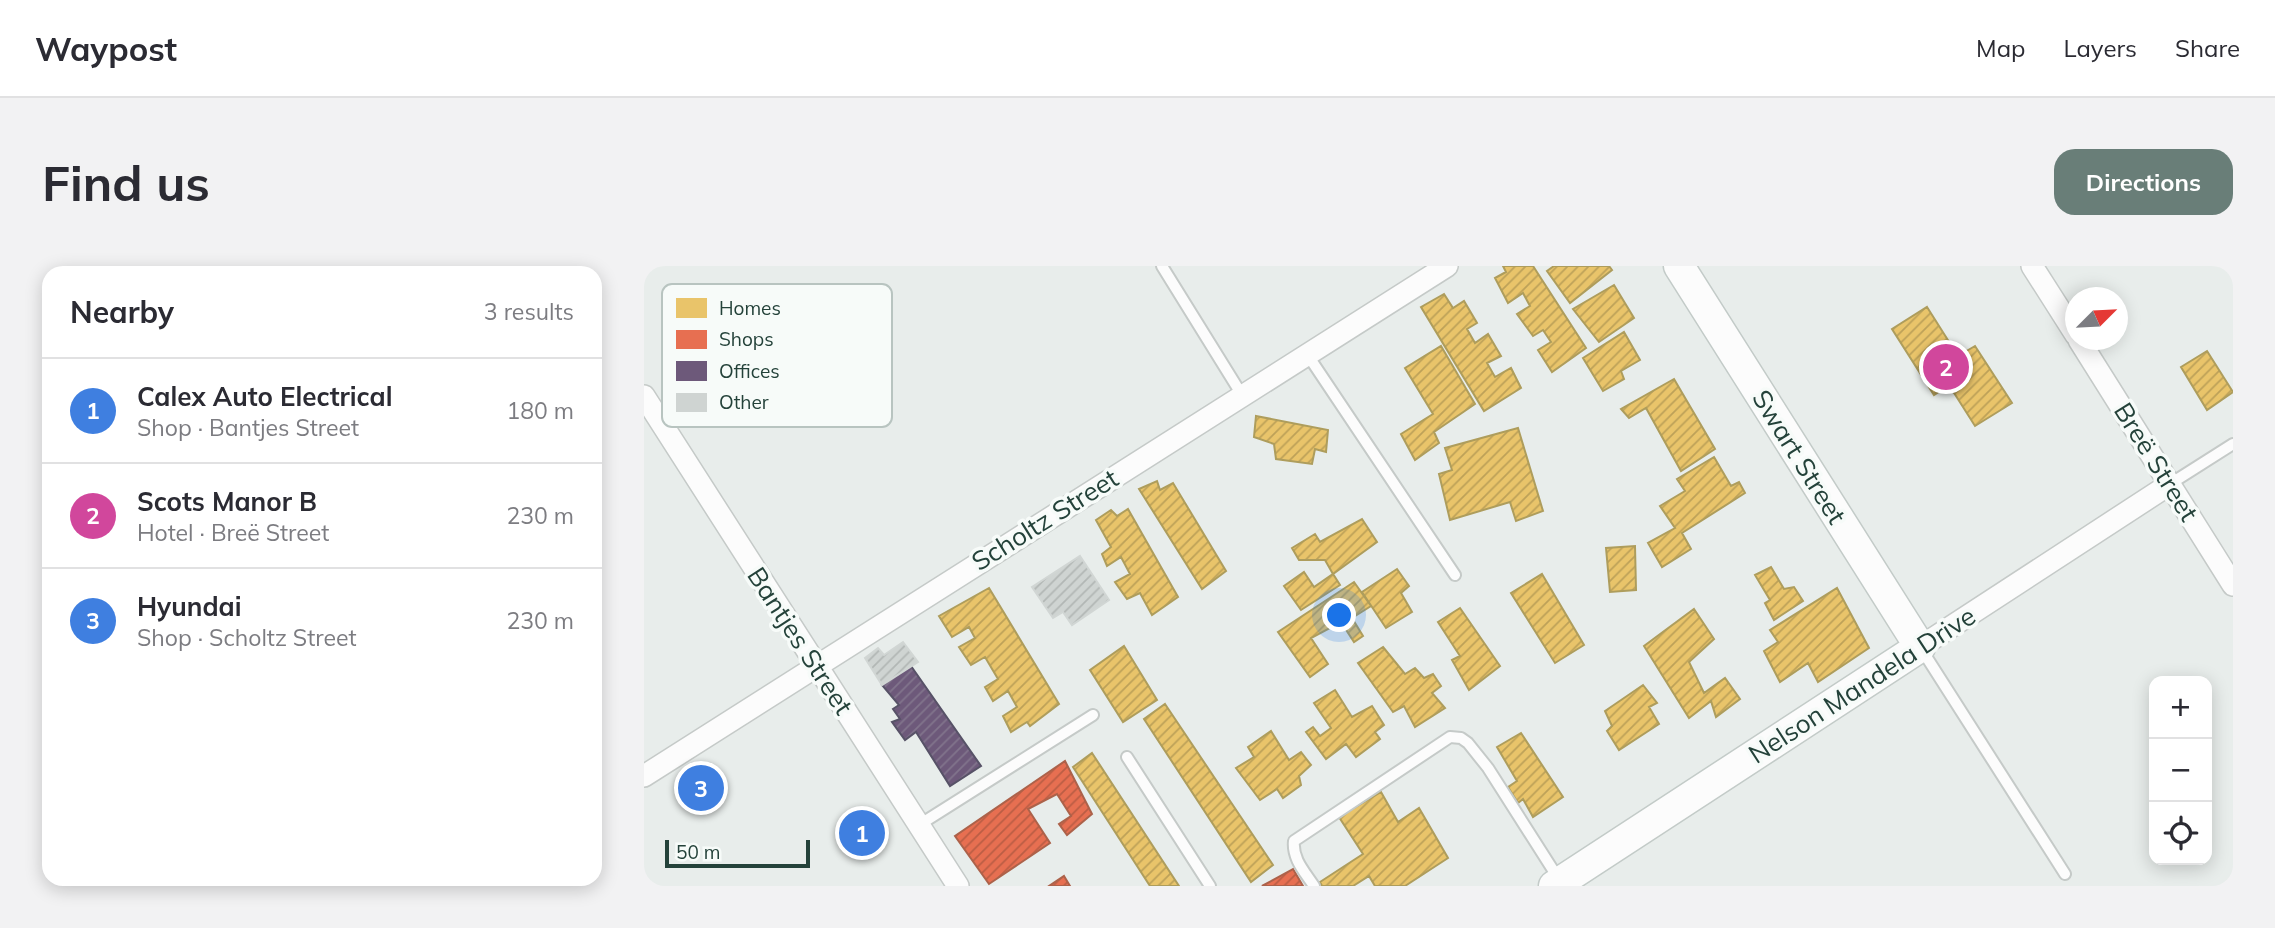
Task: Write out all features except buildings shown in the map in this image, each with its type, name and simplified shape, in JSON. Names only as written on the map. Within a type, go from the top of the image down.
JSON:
[{"type":"main road","name":"Swart Street","points":[[1679,266],[1920,647]]},
{"type":"main road","name":"Nelson Mandela Drive","points":[[1557,884],[1920,647]]},
{"type":"street","name":"Scholtz Street","points":[[644,776],[1447,266]]},
{"type":"street","points":[[2032,266],[2065,318]]},
{"type":"street","name":"Breë Street","points":[[2085,350],[2233,585]]},
{"type":"street","name":"Bantjes Street","points":[[644,396],[662,424]]},
{"type":"street","name":"Bantjes Street","points":[[664,427],[958,886]]},
{"type":"street","name":"Nelson Mandela Drive","points":[[1920,647],[2170,484]]},
{"type":"lane","points":[[1162,266],[1242,395]]},
{"type":"lane","points":[[1307,354],[1455,575]]},
{"type":"lane","points":[[2170,484],[2233,444]]},
{"type":"lane","points":[[1920,647],[2065,874]]},
{"type":"lane","points":[[919,825],[1093,715]]},
{"type":"lane","points":[[1314,886],[1297,861],[1293,850],[1294,841],[1450,737],[1461,738],[1468,743],[1488,768],[1557,884]]},
{"type":"lane","points":[[1127,757],[1210,886]]},
{"type":"place","name":"Scots Manor B","points":[[1946,367]]},
{"type":"place","name":"Hyundai","points":[[701,788]]},
{"type":"place","name":"Calex Auto Electrical","points":[[862,833]]}]
